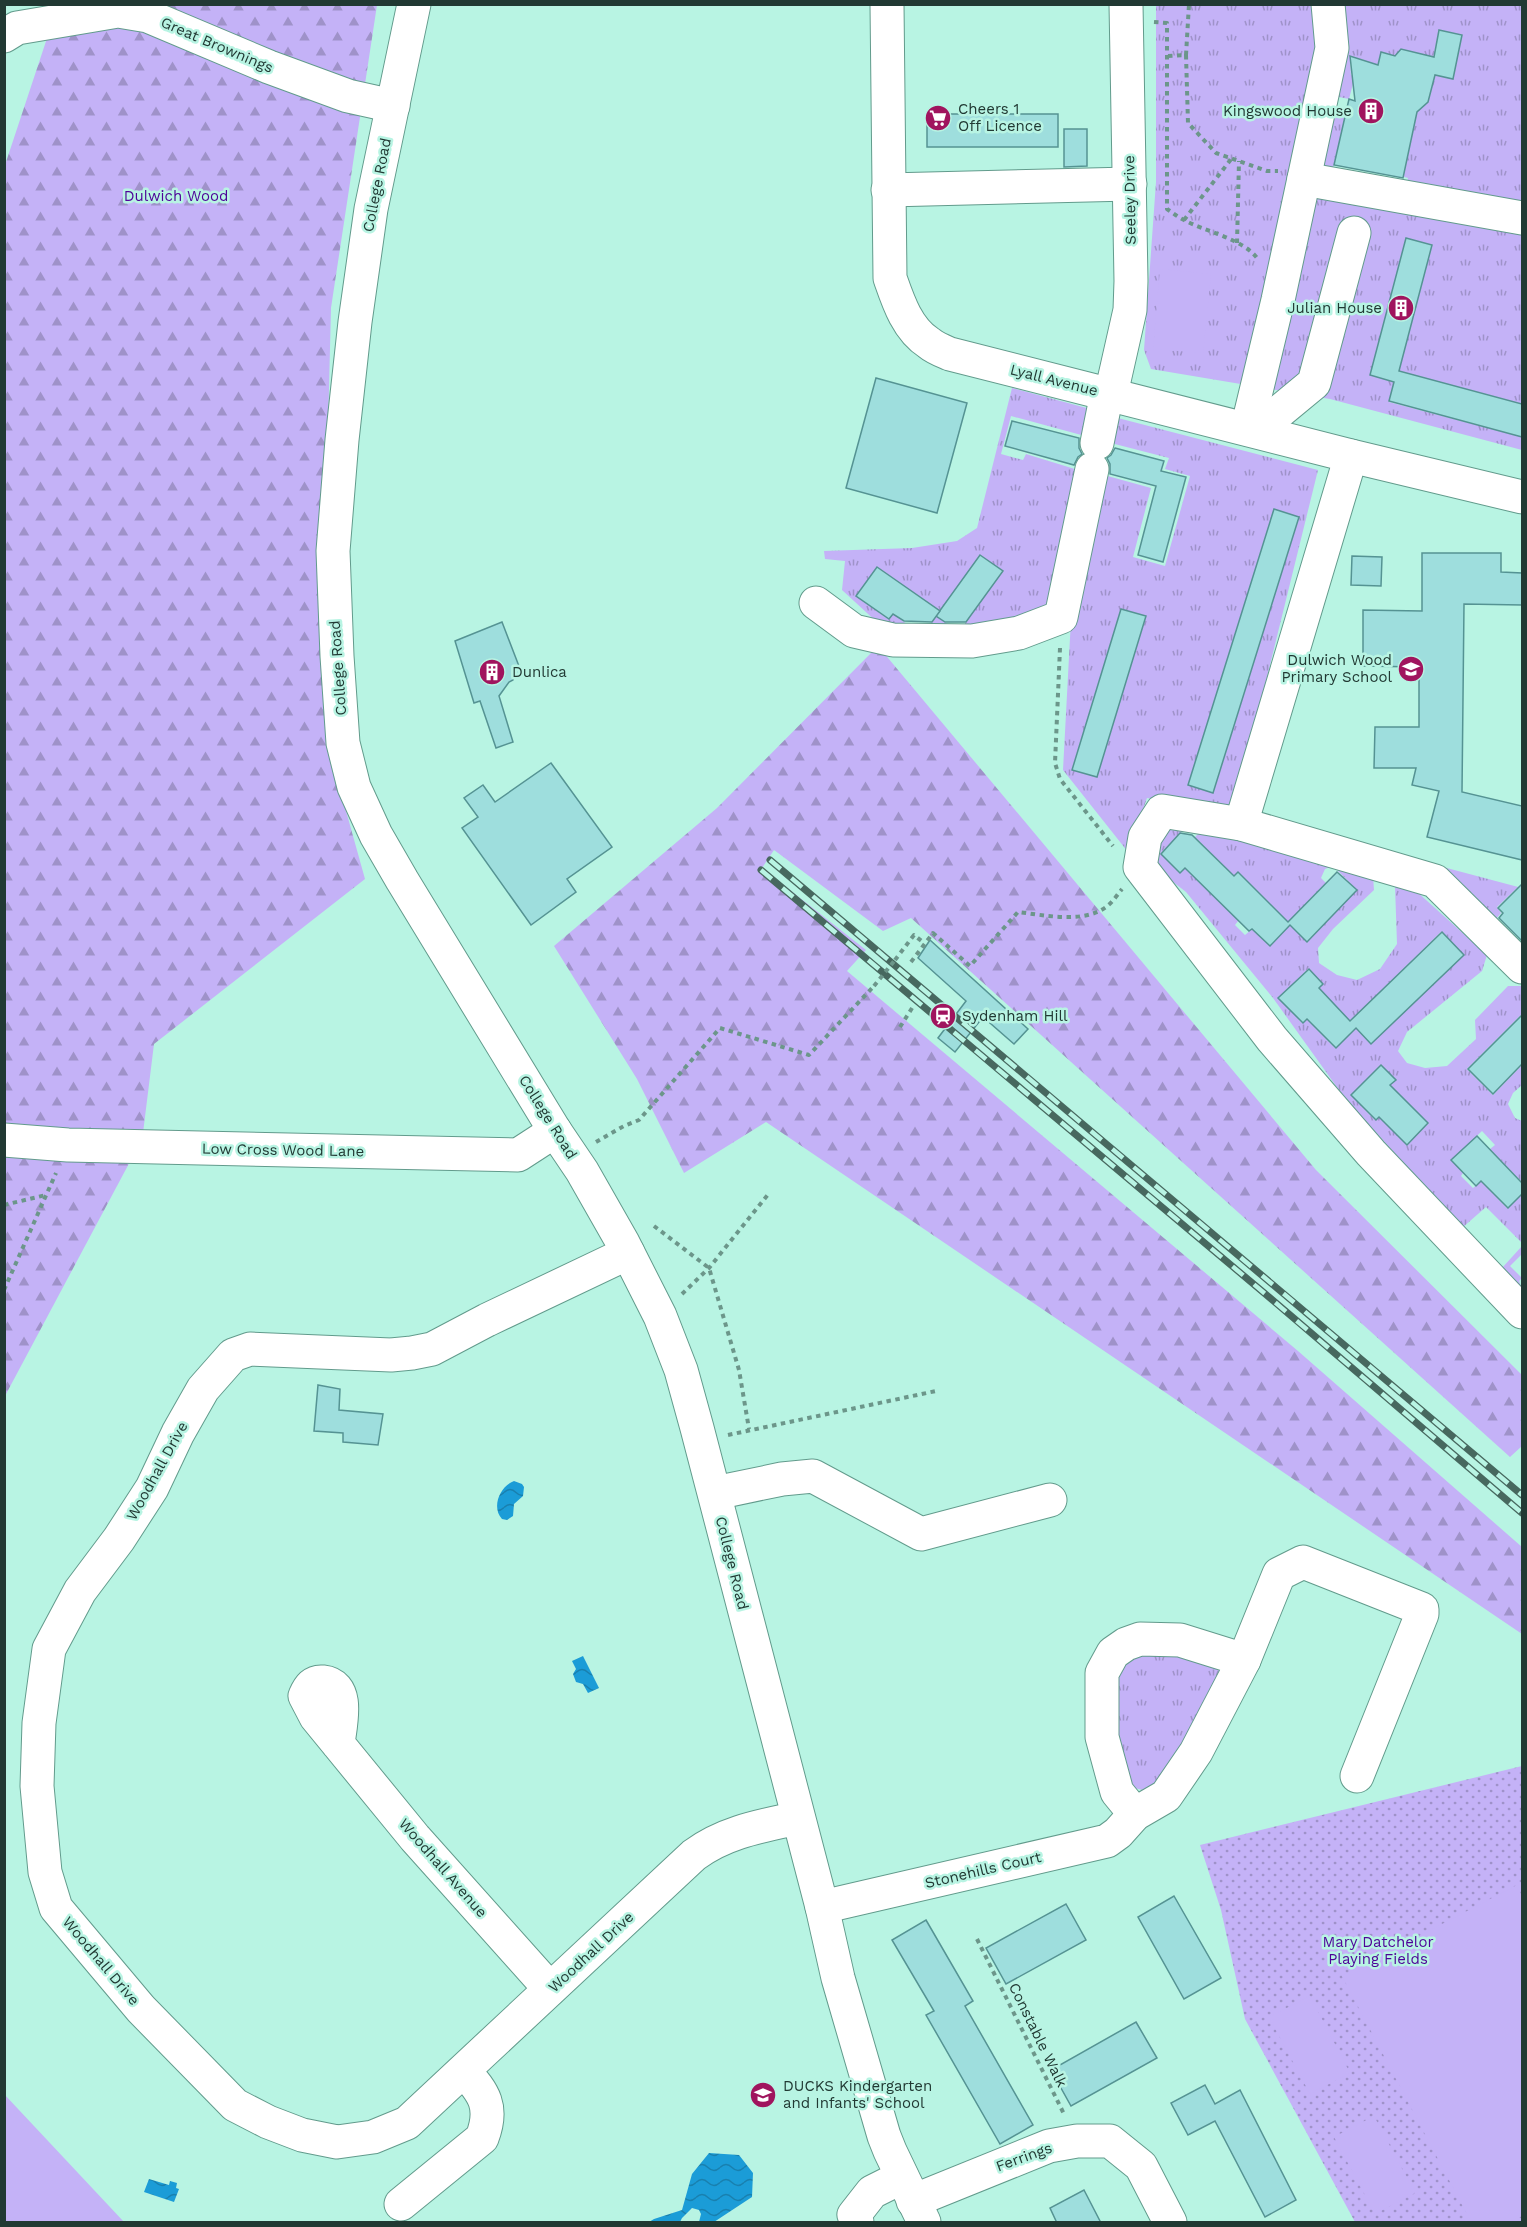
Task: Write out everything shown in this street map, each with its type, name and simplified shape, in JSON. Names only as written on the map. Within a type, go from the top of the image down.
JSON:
[{"type":"street","name":"College Road","points":[[414,4],[371,209],[342,440],[333,551],[343,743],[354,787],[376,835],[587,1180],[628,1252],[660,1316],[681,1370],[715,1493],[822,1907],[838,1978],[884,2136],[913,2200]]},
{"type":"street","name":"Lyall Avenue","points":[[887,4],[890,278],[899,306],[927,343],[950,354],[1351,456],[1522,496]]},
{"type":"street","name":"Seeley Drive","points":[[1061,617],[1094,456],[1130,310],[1126,4]]},
{"type":"street","points":[[1252,430],[1332,48],[1328,4]]},
{"type":"street","name":"Great Brownings","points":[[4,36],[17,28],[118,11],[148,16],[269,67],[348,96],[393,106]]},
{"type":"street","points":[[1305,175],[1522,218]]},
{"type":"street","points":[[888,190],[1130,184]]},
{"type":"street","points":[[1252,430],[1314,383],[1354,233]]},
{"type":"street","points":[[1241,824],[1351,456]]},
{"type":"street","points":[[816,603],[854,631],[893,640],[972,641],[1019,633],[1061,617]]},
{"type":"street","points":[[1522,967],[1435,881],[1241,824],[1162,811],[1145,837],[1140,867],[1279,1048],[1371,1153],[1522,1312]]},
{"type":"street","name":"Low Cross Wood Lane","points":[[4,1140],[68,1145],[518,1155],[555,1131]]},
{"type":"street","name":"Woodhall Drive","points":[[628,1252],[432,1349],[391,1354],[250,1349],[233,1355],[203,1389],[178,1433],[152,1488],[119,1539],[80,1591],[50,1649],[39,1723],[37,1786],[45,1872],[56,1908],[141,2010],[235,2105],[268,2122],[302,2135],[337,2142],[373,2137],[407,2123],[711,1842],[749,1828],[798,1818]]},
{"type":"street","points":[[715,1493],[782,1479],[813,1476],[921,1534],[1050,1500]]},
{"type":"street","name":"Stonehills Court","points":[[822,1907],[1107,1841],[1118,1833],[1135,1814],[1166,1796],[1196,1752],[1244,1660],[1278,1574],[1303,1562],[1422,1609],[1422,1614],[1357,1776]]},
{"type":"street","points":[[1135,1814],[1117,1792],[1102,1737],[1101,1673],[1113,1653],[1126,1644],[1140,1640],[1180,1640],[1244,1660]]},
{"type":"street","name":"Woodhall Avenue","points":[[338,1744],[415,1838],[550,1989]]},
{"type":"street","points":[[401,2204],[482,2138],[488,2124],[487,2105],[480,2089],[464,2071]]},
{"type":"street","name":"Ferrings","points":[[857,2223],[854,2215],[873,2192],[913,2200],[1048,2146],[1077,2141],[1110,2141],[1141,2166],[1170,2223]]},
{"type":"path","points":[[1189,4],[1186,55],[1188,123],[1216,153],[1267,171],[1305,175]]},
{"type":"path","points":[[1167,23],[1167,209],[1184,220],[1237,243],[1255,254],[1278,300]]},
{"type":"path","points":[[1168,56],[1186,55]]},
{"type":"path","points":[[1184,220],[1232,158]]},
{"type":"path","points":[[1237,243],[1239,161]]},
{"type":"path","points":[[1061,617],[1054,763],[1060,779],[1116,849]]},
{"type":"path","points":[[910,962],[933,933],[970,966],[1018,912],[1055,917],[1087,915],[1106,907],[1121,890]]},
{"type":"path","points":[[591,1145],[639,1120],[720,1028],[809,1055],[874,986],[915,935],[924,944]]},
{"type":"path","points":[[900,1027],[914,1005]]},
{"type":"path","points":[[4,1290],[68,1145]]},
{"type":"path","points":[[660,1316],[709,1268],[770,1192]]},
{"type":"path","points":[[4,1205],[46,1195]]},
{"type":"path","points":[[654,1226],[709,1268],[739,1370],[748,1429]]},
{"type":"path","points":[[701,1442],[748,1429],[936,1391]]},
{"type":"path","name":"Constable Walk","points":[[977,1939],[1077,2141]]},
{"type":"green space","name":"Dulwich Wood","points":[[58,5],[377,5],[331,308],[324,590],[331,757],[365,879],[154,1044],[143,1133],[44,1128],[5,1123],[5,165]]},
{"type":"green space","points":[[1156,5],[1522,5],[1522,404],[1399,371],[1432,245],[1406,239],[1370,375],[1394,382],[1389,402],[1522,437],[1522,450],[1330,399],[1151,369],[1144,350],[1156,182]],"holes":[[[1439,30],[1462,35],[1453,79],[1429,73],[1426,85],[1431,92],[1428,102],[1421,109],[1413,107],[1407,136],[1412,138],[1409,148],[1393,174],[1408,178],[1405,192],[1332,172],[1345,118],[1331,114],[1334,96],[1349,99],[1355,76],[1351,75],[1350,62],[1357,58],[1364,60],[1366,68],[1377,71],[1381,53],[1395,56],[1401,49],[1432,64]]]},
{"type":"green space","points":[[1160,269],[1211,274],[1203,353],[1153,349]]},
{"type":"green space","points":[[1012,388],[1094,410],[1085,436],[1011,416],[1001,454],[1023,460],[1026,454],[1078,470],[1051,609],[1017,627],[971,636],[892,636],[842,590],[845,561],[825,559],[824,551],[912,548],[957,541],[977,528]],"holes":[[[980,555],[1003,571],[959,632],[936,616],[922,635],[893,614],[888,619],[856,596],[877,567],[940,611]]]},
{"type":"green space","points":[[1114,417],[1318,470],[1233,815],[1147,798],[1128,852],[1063,770],[1071,619],[1104,475],[1151,488],[1133,557],[1165,566],[1190,476],[1165,469],[1169,458],[1107,442]],"holes":[[[1121,609],[1146,616],[1096,777],[1072,769]]]},
{"type":"green space","points":[[878,646],[1316,1170],[1522,1375],[1522,1446],[1510,1457],[911,918],[883,931],[774,850],[762,868],[866,950],[847,971],[1298,1351],[1522,1547],[1522,1634],[766,1122],[684,1173],[637,1079],[554,946],[717,808]]},
{"type":"green space","points":[[1188,819],[1373,876],[1374,890],[1333,929],[1318,948],[1319,963],[1337,975],[1357,980],[1380,969],[1397,944],[1395,886],[1415,890],[1487,955],[1482,971],[1407,1032],[1398,1051],[1407,1063],[1425,1068],[1447,1066],[1476,1039],[1475,1020],[1508,986],[1522,986],[1522,1014],[1467,1069],[1493,1095],[1522,1065],[1522,1085],[1513,1093],[1508,1104],[1515,1118],[1522,1121],[1522,1182],[1490,1149],[1495,1145],[1482,1131],[1452,1160],[1463,1173],[1461,1176],[1473,1188],[1481,1181],[1507,1208],[1522,1194],[1522,1243],[1486,1207],[1462,1228],[1344,1097],[1273,998],[1186,892],[1159,871],[1153,858],[1170,823]],"holes":[[[1191,822],[1200,832],[1195,837],[1234,876],[1238,872],[1288,922],[1326,883],[1321,878],[1325,869],[1333,866],[1357,890],[1307,941],[1290,925],[1270,946],[1252,929],[1245,935],[1235,925],[1239,920],[1185,868],[1180,872],[1161,853]],[[1441,932],[1463,954],[1371,1044],[1356,1028],[1335,1048],[1307,1019],[1302,1023],[1279,998],[1308,969],[1323,984],[1319,988],[1350,1021]],[[1381,1065],[1396,1080],[1390,1085],[1428,1124],[1407,1144],[1379,1117],[1375,1120],[1351,1095]]]},
{"type":"green space","points":[[1443,867],[1522,888],[1522,893],[1517,888],[1497,907],[1501,913],[1496,919],[1439,875]]},
{"type":"green space","points":[[5,1150],[133,1156],[5,1396]]},
{"type":"green space","points":[[1522,1246],[1522,1254],[1510,1266],[1522,1278],[1519,1281],[1522,1289],[1502,1268]]},
{"type":"green space","points":[[1150,1649],[1222,1667],[1222,1675],[1159,1786],[1143,1790],[1127,1784],[1110,1700],[1125,1656]]},
{"type":"green space","name":"Mary Datchelor Playing Fields","points":[[1522,1766],[1522,2222],[1355,2222],[1245,2019],[1221,1910],[1200,1845]]},
{"type":"green space","points":[[1517,1885],[1522,1896],[1522,2216],[1510,2222],[1471,2222],[1342,1976]]},
{"type":"green space","points":[[1310,1996],[1350,2073],[1310,2094],[1269,2017]]},
{"type":"green space","points":[[4,2094],[124,2222],[5,2222]]},
{"type":"green space","points":[[1374,2116],[1415,2193],[1375,2214],[1334,2137]]},
{"type":"water","points":[[514,1481],[524,1487],[523,1496],[514,1504],[513,1516],[507,1520],[502,1519],[497,1503],[501,1492]]},
{"type":"water","points":[[583,1656],[599,1688],[588,1693],[583,1684],[576,1682],[573,1674],[576,1669],[572,1661]]},
{"type":"water","points":[[709,2153],[739,2155],[753,2173],[752,2197],[714,2222],[699,2222],[701,2214],[699,2210],[692,2208],[680,2222],[649,2222],[682,2210],[692,2174]]},
{"type":"water","points":[[149,2179],[169,2185],[170,2181],[177,2183],[176,2188],[179,2189],[174,2202],[144,2192]]},
{"type":"building","name":"Kingswood House","points":[[1439,30],[1462,35],[1453,79],[1435,75],[1428,102],[1417,112],[1403,178],[1334,165],[1349,99],[1355,101],[1350,56],[1378,65],[1381,52],[1395,56],[1401,49],[1434,57]]},
{"type":"building","points":[[927,114],[1058,114],[1058,147],[927,147]]},
{"type":"building","points":[[1064,129],[1087,129],[1087,166],[1064,167]]},
{"type":"building","name":"Julian House","points":[[1406,238],[1432,245],[1399,371],[1522,404],[1522,437],[1389,401],[1394,382],[1370,375]]},
{"type":"building","points":[[876,378],[967,403],[937,513],[846,488]]},
{"type":"building","points":[[1012,421],[1079,438],[1079,448],[1082,454],[1074,465],[1005,446]]},
{"type":"building","points":[[1115,448],[1164,461],[1161,471],[1186,477],[1163,562],[1138,555],[1156,486],[1110,474],[1110,464],[1107,458]]},
{"type":"building","points":[[1274,509],[1299,517],[1213,793],[1188,785]]},
{"type":"building","points":[[1422,553],[1501,553],[1501,572],[1522,573],[1522,605],[1464,604],[1462,792],[1522,806],[1522,860],[1427,837],[1439,791],[1412,785],[1416,768],[1374,768],[1375,727],[1419,727],[1419,667],[1363,666],[1363,610],[1422,611]]},
{"type":"building","points":[[980,555],[1003,571],[966,622],[945,622],[936,616]]},
{"type":"building","points":[[1352,556],[1382,557],[1381,586],[1351,585]]},
{"type":"building","points":[[877,567],[940,611],[932,622],[904,621],[893,614],[889,619],[856,596]]},
{"type":"building","points":[[1121,609],[1146,616],[1097,777],[1072,770]]},
{"type":"building","name":"Dunlica","points":[[502,622],[522,674],[514,677],[499,696],[513,742],[496,748],[480,701],[474,703],[455,641]]},
{"type":"building","points":[[551,763],[612,847],[567,879],[576,892],[531,925],[462,828],[478,817],[464,798],[483,785],[495,802]]},
{"type":"building","points":[[1180,833],[1192,835],[1234,876],[1238,872],[1288,922],[1337,872],[1357,890],[1307,942],[1290,925],[1270,946],[1252,929],[1249,931],[1185,868],[1180,873],[1161,854]]},
{"type":"building","points":[[1522,884],[1522,941],[1499,918],[1503,913],[1498,908]]},
{"type":"building","points":[[1442,932],[1464,955],[1371,1044],[1356,1028],[1336,1048],[1307,1019],[1303,1023],[1278,998],[1309,969],[1323,984],[1319,988],[1350,1021]]},
{"type":"building","points":[[930,940],[1028,1029],[1014,1044],[983,1017],[955,1052],[938,1038],[966,1001],[918,958]]},
{"type":"building","points":[[1522,1015],[1522,1064],[1493,1094],[1468,1069]]},
{"type":"building","points":[[1381,1065],[1396,1080],[1390,1085],[1428,1123],[1407,1145],[1379,1117],[1376,1120],[1351,1095]]},
{"type":"building","points":[[1477,1136],[1522,1183],[1522,1194],[1508,1208],[1481,1181],[1476,1186],[1451,1160]]},
{"type":"building","points":[[318,1385],[340,1389],[339,1410],[383,1414],[378,1445],[343,1442],[343,1433],[314,1431]]},
{"type":"building","points":[[1174,1896],[1221,1978],[1184,1999],[1138,1917]]},
{"type":"building","points":[[1066,1904],[1086,1940],[1006,1984],[986,1948]]},
{"type":"building","points":[[926,1920],[973,2001],[965,2006],[1033,2125],[1000,2144],[926,2015],[934,2011],[892,1940]]},
{"type":"building","points":[[1136,2022],[1157,2058],[1071,2106],[1051,2070]]},
{"type":"building","points":[[1205,2085],[1215,2104],[1240,2090],[1296,2200],[1265,2217],[1215,2121],[1188,2135],[1171,2103]]},
{"type":"building","points":[[1084,2190],[1101,2223],[1057,2223],[1050,2208]]},
{"type":"railway","points":[[770,860],[1522,1495]]},
{"type":"railway","points":[[761,870],[1522,1513]]},
{"type":"place","name":"Kingswood House","points":[[1371,111]]},
{"type":"place","name":"Cheers 1 Off Licence","points":[[938,118]]},
{"type":"place","name":"Julian House","points":[[1401,308]]},
{"type":"place","name":"Dulwich Wood Primary School","points":[[1411,669]]},
{"type":"place","name":"Dunlica","points":[[492,672]]},
{"type":"place","name":"Sydenham Hill","points":[[943,1016]]},
{"type":"place","name":"DUCKS Kindergarten and Infants' School","points":[[763,2095]]}]
